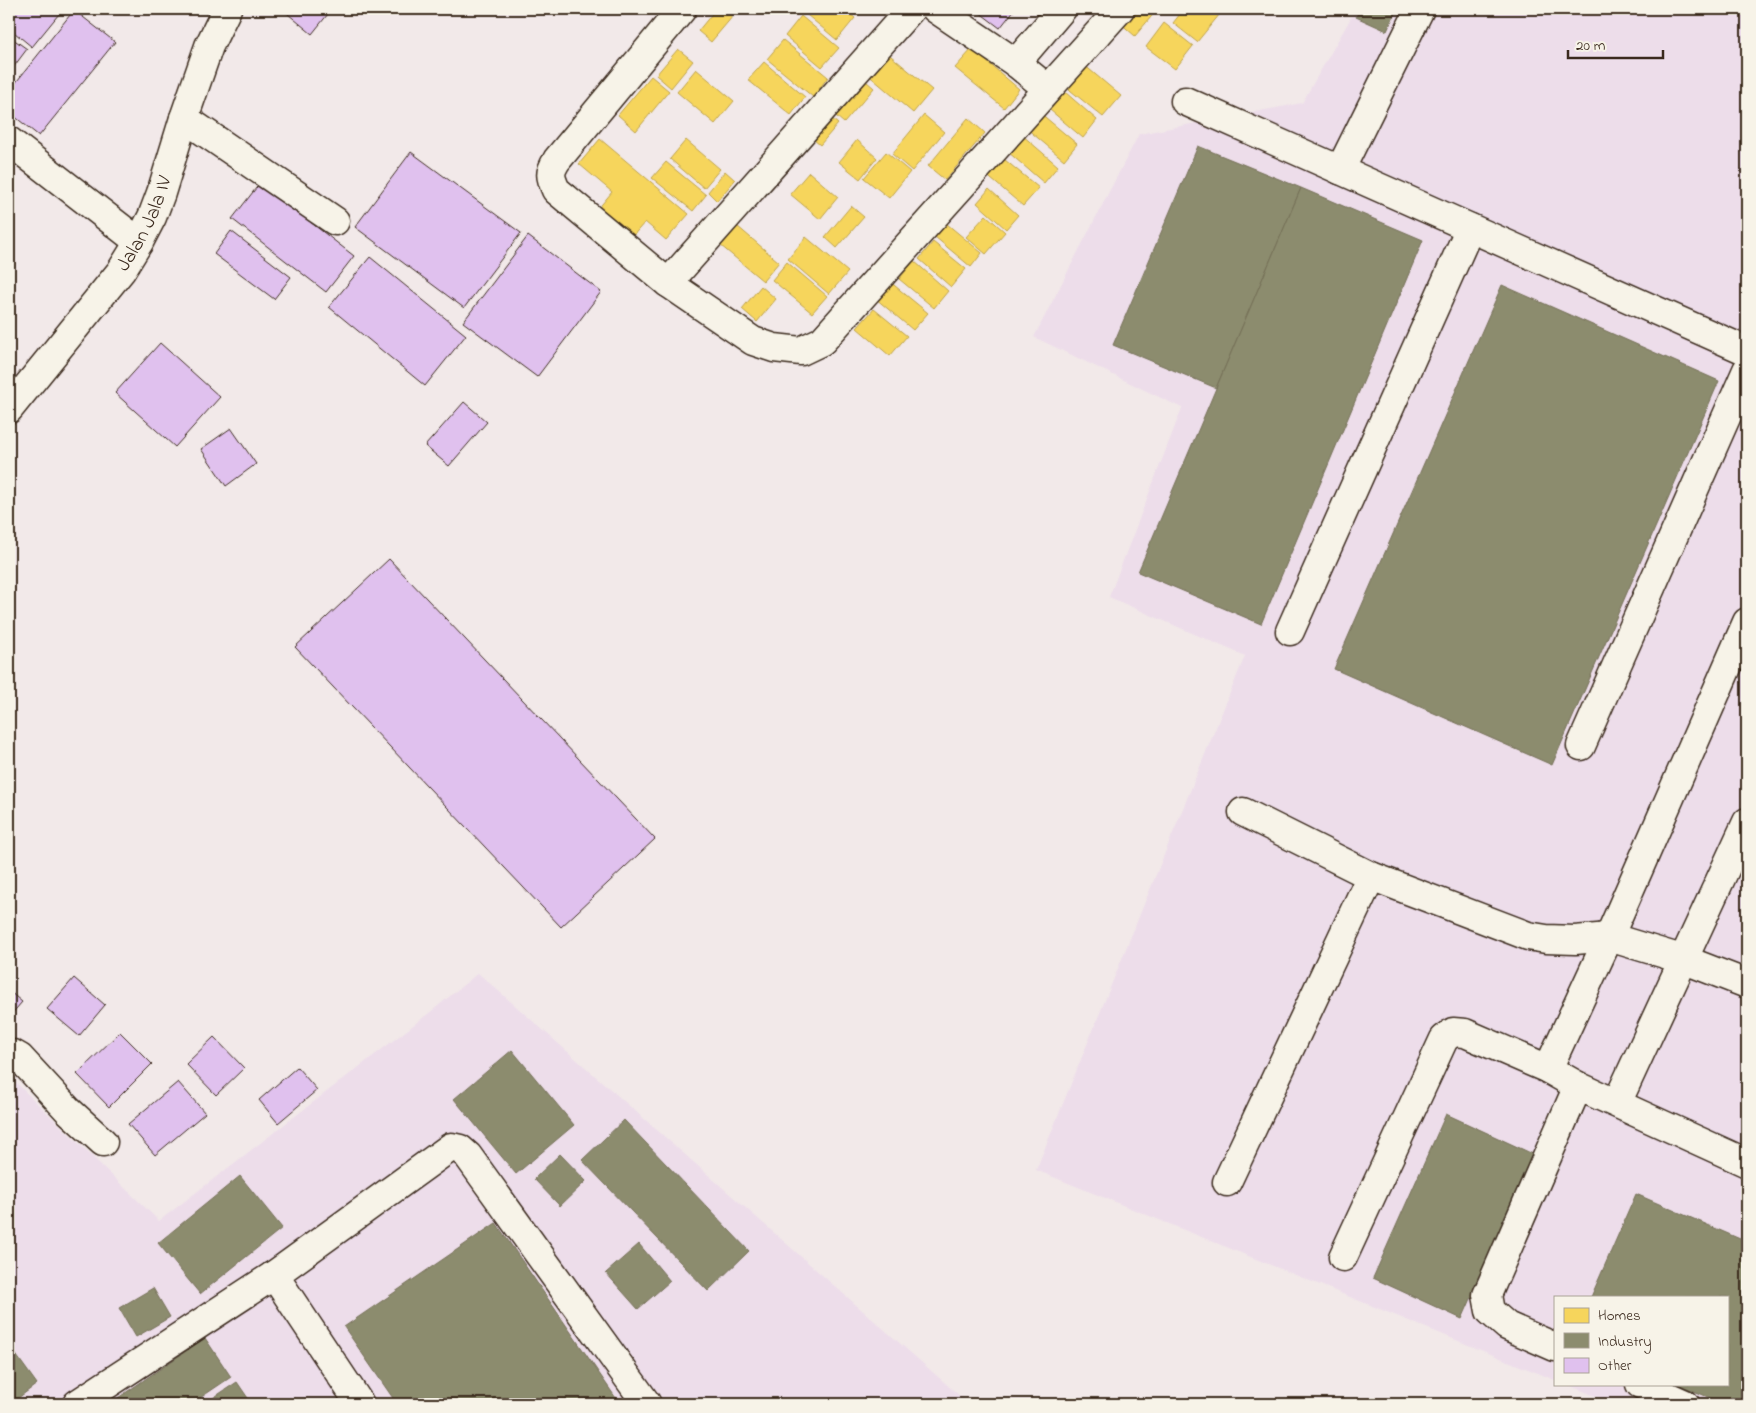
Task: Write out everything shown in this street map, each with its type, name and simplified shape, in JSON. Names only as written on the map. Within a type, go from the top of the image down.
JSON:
[{"type":"street","name":"Jalan Jala IV","points":[[9,409],[121,271],[139,242],[152,217],[161,193],[209,46],[228,9]]},
{"type":"street","points":[[682,9],[557,160],[551,170],[551,177],[556,190],[668,283],[753,341],[774,348],[801,351],[822,341],[1120,9]]},
{"type":"street","points":[[668,283],[911,9]]},
{"type":"street","points":[[936,9],[1016,63],[1048,89]]},
{"type":"street","points":[[1016,63],[1062,9]]},
{"type":"street","points":[[1340,170],[1420,9]]},
{"type":"street","points":[[1185,102],[1747,351]]},
{"type":"street","points":[[184,118],[335,222]]},
{"type":"street","points":[[9,141],[139,242]]},
{"type":"street","points":[[1290,631],[1470,228]]},
{"type":"street","points":[[1581,746],[1747,370]]},
{"type":"street","points":[[1548,1069],[1747,622]]},
{"type":"street","points":[[1243,812],[1371,876],[1528,936],[1575,940],[1608,937],[1685,960],[1747,984]]},
{"type":"street","points":[[1617,1104],[1747,822]]},
{"type":"street","points":[[1227,1182],[1371,876]]},
{"type":"street","points":[[1343,1257],[1444,1039],[1453,1032],[1465,1033],[1548,1069],[1578,1086],[1747,1163]]},
{"type":"street","points":[[9,1055],[13,1054],[20,1058],[68,1110],[103,1142]]},
{"type":"street","points":[[1554,1347],[1507,1326],[1490,1311],[1487,1295],[1578,1086]]},
{"type":"street","points":[[77,1404],[274,1275],[451,1147],[460,1149],[468,1156],[647,1404]]},
{"type":"street","points":[[274,1275],[360,1404]]},
{"type":"street","points":[[1644,1386],[1685,1404]]},
{"type":"shaded area","points":[[1356,9],[1747,9],[1747,1404],[1615,1404],[1571,1386],[1728,1386],[1728,1296],[1554,1296],[1554,1380],[1036,1170],[1245,656],[1109,597],[1182,408],[1034,337],[1139,134],[1302,103]]},
{"type":"shaded area","points":[[478,973],[969,1404],[9,1404],[9,1076],[159,1221],[433,1010]]},
{"type":"building: Homes","points":[[716,9],[724,9],[733,16],[711,42],[698,31]]},
{"type":"building: Homes","points":[[813,9],[844,9],[855,18],[837,40],[807,15]]},
{"type":"building: Homes","points":[[1129,9],[1154,9],[1156,11],[1135,36],[1118,21]]},
{"type":"building: Homes","points":[[1184,9],[1224,9],[1197,42],[1173,23]]},
{"type":"building: Homes","points":[[801,16],[839,48],[822,67],[785,36]]},
{"type":"building: Homes","points":[[1164,23],[1193,46],[1175,69],[1146,47]]},
{"type":"building: Homes","points":[[783,40],[828,77],[813,97],[767,59]]},
{"type":"building: Homes","points":[[678,49],[693,61],[671,88],[656,75]]},
{"type":"building: Homes","points":[[972,49],[1019,89],[1004,108],[955,68]]},
{"type":"building: Homes","points":[[885,51],[932,90],[913,113],[866,73]]},
{"type":"building: Homes","points":[[764,62],[805,97],[791,115],[748,80]]},
{"type":"building: Homes","points":[[1083,64],[1121,96],[1103,117],[1065,86]]},
{"type":"building: Homes","points":[[696,69],[734,101],[715,124],[677,92]]},
{"type":"building: Homes","points":[[859,75],[874,88],[844,123],[829,110]]},
{"type":"building: Homes","points":[[651,76],[669,91],[636,131],[618,115]]},
{"type":"building: Homes","points":[[1065,92],[1097,120],[1083,138],[1050,110]]},
{"type":"building: Homes","points":[[1039,112],[1077,144],[1064,160],[1026,128]]},
{"type":"building: Homes","points":[[825,113],[838,124],[820,145],[807,134]]},
{"type":"building: Homes","points":[[924,115],[944,132],[912,171],[892,154]]},
{"type":"building: Homes","points":[[968,118],[985,133],[945,180],[928,166]]},
{"type":"building: Homes","points":[[1022,135],[1058,166],[1044,183],[1008,152]]},
{"type":"building: Homes","points":[[600,139],[689,214],[666,240],[645,222],[631,238],[597,210],[612,192],[579,164]]},
{"type":"building: Homes","points":[[686,140],[720,169],[704,188],[670,159]]},
{"type":"building: Homes","points":[[857,140],[877,158],[860,179],[839,162]]},
{"type":"building: Homes","points":[[886,152],[910,172],[889,198],[864,178]]},
{"type":"building: Homes","points":[[999,155],[1039,188],[1023,206],[984,173]]},
{"type":"building: Homes","points":[[666,162],[706,195],[693,211],[652,178]]},
{"type":"building: Homes","points":[[725,171],[735,180],[717,201],[708,192]]},
{"type":"building: Homes","points":[[809,172],[838,197],[820,219],[790,194]]},
{"type":"building: Homes","points":[[989,189],[1018,215],[1006,229],[977,203]]},
{"type":"building: Homes","points":[[851,206],[864,217],[837,248],[825,237]]},
{"type":"building: Homes","points":[[986,215],[1005,232],[986,254],[966,237]]},
{"type":"building: Homes","points":[[947,224],[982,253],[971,267],[935,237]]},
{"type":"building: Homes","points":[[737,226],[779,262],[763,281],[720,245]]},
{"type":"building: Homes","points":[[806,237],[848,272],[829,294],[788,259]]},
{"type":"building: Homes","points":[[933,242],[966,269],[951,287],[919,259]]},
{"type":"building: Homes","points":[[914,261],[948,291],[934,308],[899,279]]},
{"type":"building: Homes","points":[[787,262],[827,296],[812,313],[772,280]]},
{"type":"building: Homes","points":[[889,281],[928,313],[913,330],[875,298]]},
{"type":"building: Homes","points":[[761,286],[776,299],[757,322],[742,309]]},
{"type":"building: Homes","points":[[874,309],[907,336],[890,356],[857,328]]},
{"type":"building: Industry","points":[[1360,9],[1397,9],[1387,31],[1356,17]]},
{"type":"building: Industry","points":[[1198,146],[1301,188],[1216,388],[1113,345]]},
{"type":"building: Industry","points":[[1301,188],[1423,240],[1261,624],[1138,572]]},
{"type":"building: Industry","points":[[1502,285],[1719,381],[1552,765],[1334,669]]},
{"type":"building: Industry","points":[[512,1050],[574,1125],[516,1174],[454,1099]]},
{"type":"building: Industry","points":[[1446,1114],[1535,1155],[1462,1319],[1373,1278]]},
{"type":"building: Industry","points":[[624,1120],[749,1251],[708,1291],[582,1160]]},
{"type":"building: Industry","points":[[560,1154],[586,1181],[560,1206],[534,1179]]},
{"type":"building: Industry","points":[[240,1176],[282,1228],[200,1294],[158,1243]]},
{"type":"building: Industry","points":[[1636,1194],[1747,1242],[1747,1404],[1724,1404],[1683,1386],[1728,1386],[1728,1296],[1591,1296]]},
{"type":"building: Industry","points":[[496,1223],[620,1404],[397,1404],[344,1327]]},
{"type":"building: Industry","points":[[639,1244],[670,1281],[638,1309],[606,1273]]},
{"type":"building: Industry","points":[[153,1288],[170,1317],[136,1337],[119,1308]]},
{"type":"building: Industry","points":[[205,1338],[231,1377],[191,1404],[122,1404],[118,1398]]},
{"type":"building: Industry","points":[[9,1345],[37,1384],[10,1404],[9,1404]]},
{"type":"building: Industry","points":[[237,1382],[252,1404],[204,1404]]},
{"type":"building: Other","points":[[9,9],[63,9],[32,47],[9,28]]},
{"type":"building: Other","points":[[282,9],[332,9],[312,34]]},
{"type":"building: Other","points":[[975,9],[1015,9],[1000,28]]},
{"type":"building: Other","points":[[74,10],[115,42],[39,136],[9,112],[9,91]]},
{"type":"building: Other","points":[[9,36],[27,49],[9,73]]},
{"type":"building: Other","points":[[411,152],[521,233],[464,308],[355,227]]},
{"type":"building: Other","points":[[260,183],[354,256],[326,292],[232,219]]},
{"type":"building: Other","points":[[231,231],[291,277],[274,299],[214,254]]},
{"type":"building: Other","points":[[528,236],[601,292],[537,377],[463,322]]},
{"type":"building: Other","points":[[370,257],[466,335],[425,386],[329,307]]},
{"type":"building: Other","points":[[160,343],[220,397],[175,447],[115,393]]},
{"type":"building: Other","points":[[464,402],[487,422],[449,466],[425,446]]},
{"type":"building: Other","points":[[231,428],[256,464],[226,486],[201,449]]},
{"type":"building: Other","points":[[389,559],[655,839],[561,927],[295,647]]},
{"type":"building: Other","points":[[74,978],[105,1005],[79,1036],[47,1009]]},
{"type":"building: Other","points":[[9,991],[22,1002],[9,1017]]},
{"type":"building: Other","points":[[120,1032],[152,1064],[109,1107],[77,1074]]},
{"type":"building: Other","points":[[214,1037],[244,1068],[216,1095],[186,1064]]},
{"type":"building: Other","points":[[297,1067],[317,1090],[278,1123],[259,1100]]},
{"type":"building: Other","points":[[178,1082],[205,1113],[155,1155],[128,1124]]}]
